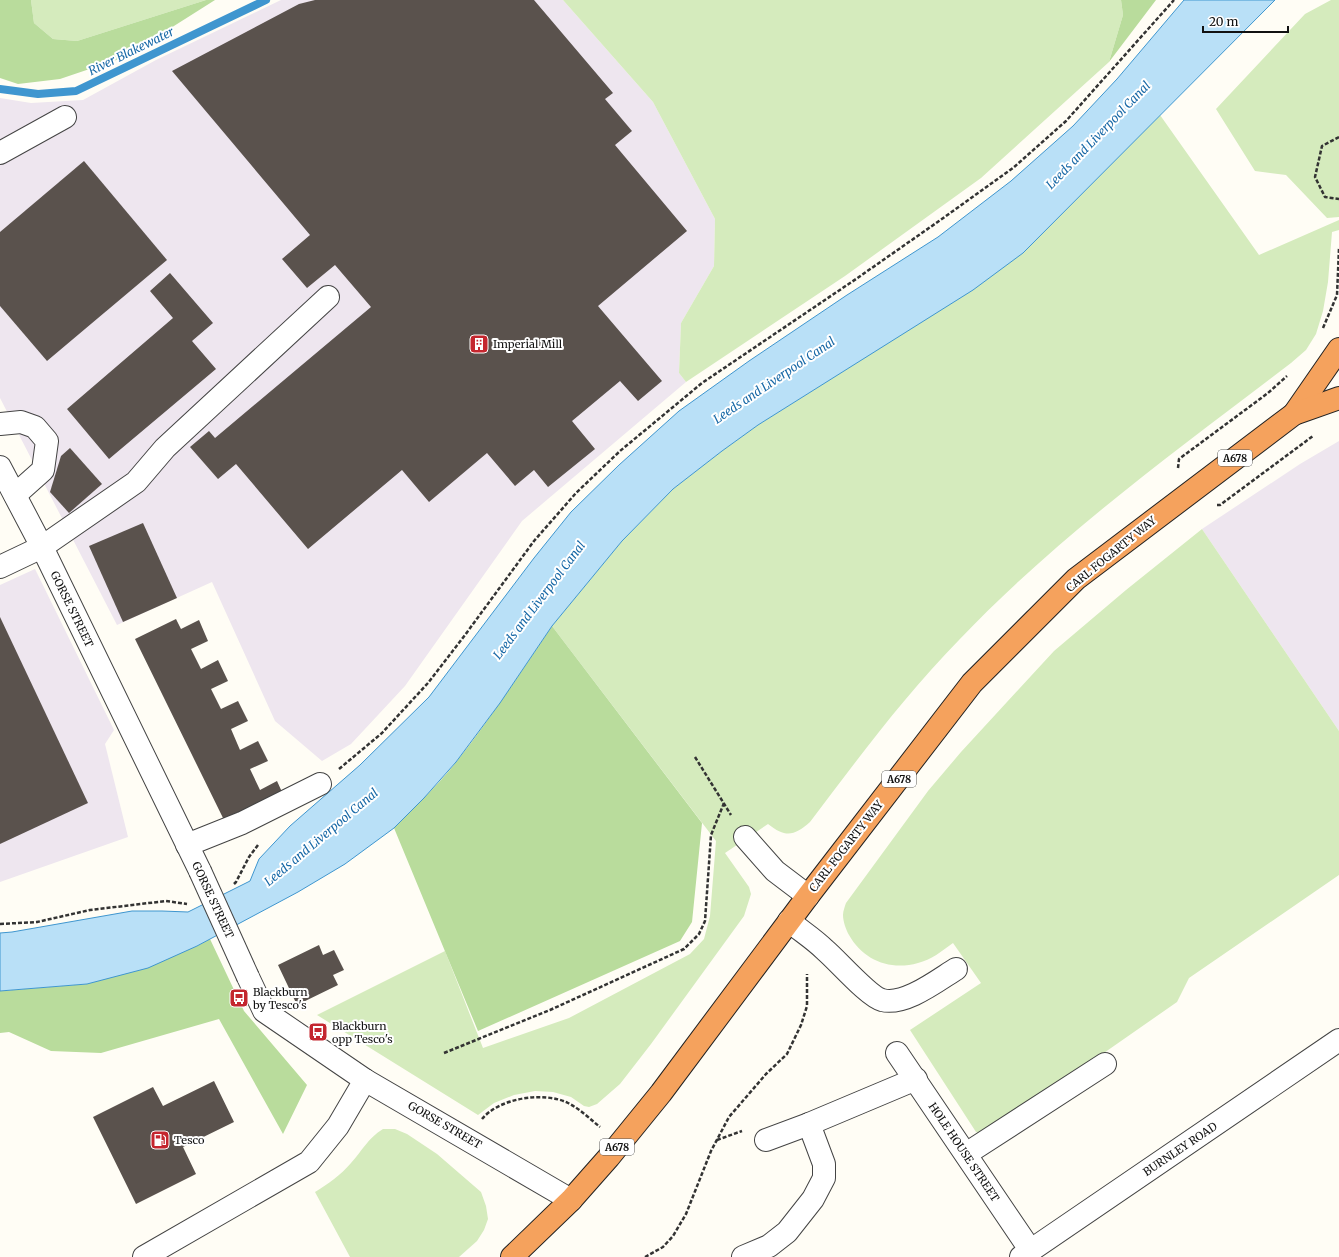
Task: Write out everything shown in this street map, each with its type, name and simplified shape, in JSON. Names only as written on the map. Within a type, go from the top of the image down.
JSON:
[{"type":"highway","name":"CARL FOGARTY WAY","points":[[1294,414],[1339,349]]},
{"type":"highway","name":"CARL FOGARTY WAY","points":[[512,1257],[571,1200],[620,1144],[661,1093],[808,896],[972,684],[1076,579],[1294,414],[1339,398]]},
{"type":"street","points":[[0,153],[65,117]]},
{"type":"street","points":[[0,567],[42,547],[136,482],[165,448],[328,297]]},
{"type":"street","points":[[0,424],[21,422],[36,427],[47,441],[43,470],[15,496]]},
{"type":"street","name":"GORSE STREET","points":[[0,467],[42,547],[200,871],[264,1011],[365,1080],[467,1138],[571,1200]]},
{"type":"street","points":[[187,845],[242,823],[320,784]]},
{"type":"street","points":[[745,837],[775,871],[808,896]]},
{"type":"street","points":[[789,921],[824,949],[872,994],[882,1000],[895,1000],[916,994],[956,969]]},
{"type":"street","name":"BURNLEY ROAD","points":[[1026,1254],[1339,1040]]},
{"type":"street","name":"HOLE HOUSE STREET","points":[[897,1053],[966,1154],[1026,1254]]},
{"type":"street","points":[[966,1154],[1105,1064]]},
{"type":"street","points":[[766,1140],[809,1124],[916,1079]]},
{"type":"street","points":[[144,1257],[309,1162],[338,1126],[365,1080]]},
{"type":"street","points":[[743,1257],[769,1246],[787,1232],[813,1199],[824,1178],[824,1164],[809,1124]]},
{"type":"path","points":[[320,784],[382,733],[428,683],[534,541],[576,493],[620,451],[702,383],[939,222],[1013,168],[1066,121],[1174,0]]},
{"type":"path","points":[[1339,137],[1322,146],[1315,177],[1325,197],[1339,199]]},
{"type":"path","points":[[1320,334],[1337,295],[1339,248]]},
{"type":"path","points":[[1176,502],[1179,459],[1268,393],[1290,374]]},
{"type":"path","points":[[1220,505],[1314,436]]},
{"type":"path","points":[[695,757],[745,837]]},
{"type":"path","points":[[444,1053],[550,1010],[684,949],[699,934],[705,920],[711,835],[724,803]]},
{"type":"path","points":[[229,886],[236,882],[249,857],[260,843]]},
{"type":"path","points":[[0,924],[37,922],[90,910],[166,901],[190,904]]},
{"type":"path","points":[[645,1257],[663,1247],[673,1236],[686,1214],[711,1151],[729,1117],[766,1074],[786,1054],[801,1025],[807,1006],[807,974]]},
{"type":"path","points":[[467,1138],[487,1113],[509,1102],[527,1097],[548,1098],[567,1102],[620,1144]]},
{"type":"shaded area","points":[[281,0],[563,0],[653,102],[715,219],[714,266],[681,323],[679,373],[686,382],[522,521],[405,686],[351,744],[322,761],[275,721],[212,582],[117,625],[0,398],[0,98],[31,103],[83,100],[156,60]]},
{"type":"shaded area","points":[[1339,441],[1339,731],[1202,529],[1300,464]]},
{"type":"shaded area","points":[[35,569],[114,730],[105,744],[128,837],[0,882],[0,585]]},
{"type":"green space","points":[[0,0],[31,0],[34,23],[53,39],[77,41],[206,0],[215,0],[125,57],[60,79],[18,84],[0,78]]},
{"type":"green space","points":[[31,0],[206,0],[77,41],[53,39],[34,23]]},
{"type":"green space","points":[[563,0],[1121,0],[1123,15],[1109,62],[981,178],[845,276],[686,382],[679,373],[681,323],[714,266],[715,219],[653,102]]},
{"type":"green space","points":[[1121,0],[1156,0],[1109,62],[1123,15]]},
{"type":"green space","points":[[1331,0],[1339,0],[1339,217],[1327,218],[1286,175],[1255,171],[1216,109],[1305,14]]},
{"type":"green space","points":[[1160,115],[1259,255],[1339,220],[1339,230],[1332,232],[1328,282],[1323,311],[1316,334],[1306,350],[1291,363],[1162,461],[1078,529],[997,602],[919,683],[845,775],[810,822],[799,830],[790,834],[780,832],[768,824],[725,853],[749,887],[751,894],[744,916],[620,1084],[597,1104],[589,1107],[584,1106],[571,1097],[553,1092],[535,1091],[514,1095],[494,1103],[478,1115],[317,1015],[445,951],[483,1048],[569,1018],[690,954],[704,939],[710,916],[716,841],[552,626],[622,541],[673,489],[758,425],[861,360],[1023,253]]},
{"type":"green space","points":[[1202,529],[1339,731],[1339,875],[1189,978],[1177,1002],[989,1133],[982,1134],[976,1132],[910,1030],[981,983],[953,943],[927,960],[908,965],[897,966],[878,961],[870,957],[855,944],[847,931],[843,915],[846,903],[928,791],[961,752],[1054,651],[1126,590]]},
{"type":"green space","points":[[552,626],[702,823],[692,922],[680,941],[478,1031],[394,828],[435,787],[470,745]]},
{"type":"green space","points":[[210,939],[244,1011],[307,1085],[283,1134],[219,1019],[101,1053],[51,1051],[9,1032],[0,1033],[0,991],[87,984],[197,946]]},
{"type":"green space","points":[[383,1129],[395,1129],[407,1134],[437,1154],[481,1192],[486,1206],[488,1219],[484,1230],[477,1241],[459,1257],[350,1257],[315,1192],[343,1171],[369,1141]]},
{"type":"water","name":"Leeds and Liverpool Canal","points":[[1184,0],[1275,0],[1023,253],[973,290],[758,425],[673,489],[622,541],[552,626],[500,703],[456,762],[424,798],[394,828],[345,864],[298,892],[197,946],[148,968],[87,984],[0,991],[0,933],[132,911],[188,912],[250,881],[259,859],[290,826],[360,765],[429,697],[534,558],[571,512],[619,465],[679,411],[749,361],[847,295],[938,237],[1011,181],[1073,126],[1117,79]]},
{"type":"building","points":[[315,0],[534,0],[613,93],[605,99],[632,131],[615,145],[687,231],[598,306],[662,381],[638,401],[620,381],[572,421],[595,449],[548,487],[534,470],[515,486],[487,453],[429,502],[402,470],[308,549],[236,464],[218,479],[190,447],[209,431],[215,438],[371,307],[335,265],[307,288],[282,259],[310,235],[172,71],[299,4]]},
{"type":"building","points":[[84,161],[167,260],[47,361],[0,306],[0,232]]},
{"type":"building","points":[[170,273],[213,323],[192,341],[216,369],[109,459],[67,409],[173,318],[150,291]]},
{"type":"building","points":[[70,448],[102,484],[69,513],[50,492],[61,456]]},
{"type":"building","points":[[143,523],[177,598],[123,622],[89,546]]},
{"type":"building","points":[[0,617],[88,803],[0,844]]},
{"type":"building","points":[[176,619],[181,629],[199,620],[208,641],[191,649],[201,669],[218,660],[228,681],[211,689],[221,709],[238,701],[248,721],[231,729],[240,750],[258,741],[268,761],[250,769],[260,790],[277,781],[282,792],[224,820],[135,639]]},
{"type":"building","points":[[319,945],[323,955],[334,950],[344,970],[333,975],[338,985],[297,1005],[278,965]]},
{"type":"building","points":[[214,1081],[234,1122],[183,1147],[196,1174],[136,1204],[93,1117],[153,1087],[163,1106]]},
{"type":"waterway","name":"River Blakewater","points":[[0,89],[38,94],[76,91],[266,0]]},
{"type":"place","name":"Imperial Mill","points":[[479,344]]},
{"type":"place","name":"Blackburn by Tesco's","points":[[239,998]]},
{"type":"place","name":"Blackburn opp Tesco's","points":[[318,1032]]},
{"type":"place","name":"Tesco","points":[[160,1140]]}]
